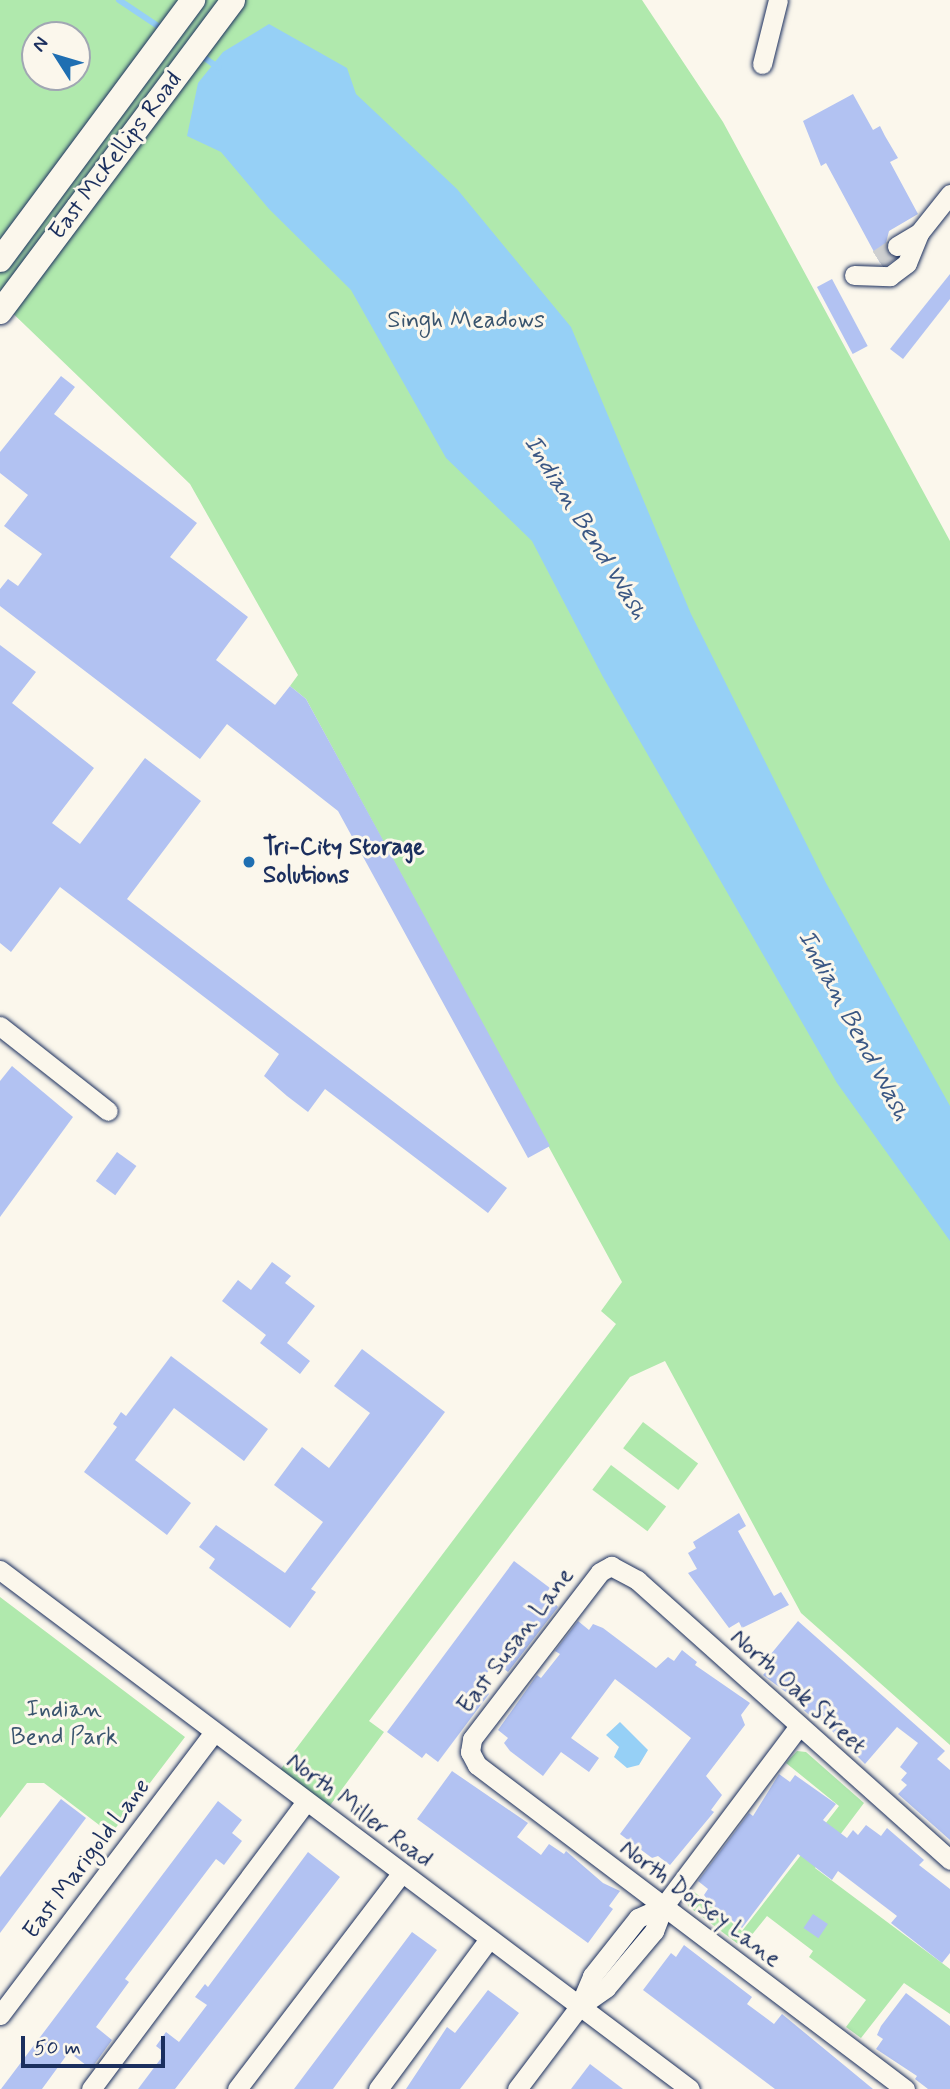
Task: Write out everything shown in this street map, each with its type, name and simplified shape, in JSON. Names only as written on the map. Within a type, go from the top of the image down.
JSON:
[{"type":"main road","name":"East McKellips Road","points":[[0,312],[233,0]]},
{"type":"main road","name":"East McKellips Road","points":[[0,260],[187,8]]},
{"type":"street","points":[[762,64],[778,0]]},
{"type":"street","points":[[878,259],[849,278],[890,276],[907,263],[919,233],[950,194]]},
{"type":"street","points":[[897,246],[919,233]]},
{"type":"street","points":[[0,1026],[108,1111]]},
{"type":"street","name":"North Oak Street","points":[[611,1566],[637,1580],[950,1860]]},
{"type":"street","name":"East Susan Lane","points":[[470,1752],[472,1739],[600,1572],[611,1566]]},
{"type":"street","name":"North Miller Road","points":[[0,1570],[579,2007],[664,2081],[690,2089]]},
{"type":"street","points":[[579,2007],[606,1988],[647,1940],[663,1907],[799,1726]]},
{"type":"street","name":"East Marigold Lane","points":[[0,2015],[214,1733]]},
{"type":"street","name":"North Dorsey Lane","points":[[470,1752],[477,1765],[905,2089]]},
{"type":"street","points":[[92,2089],[306,1802]]},
{"type":"street","points":[[237,2089],[401,1874]]},
{"type":"street","points":[[517,2089],[579,2007],[592,1976],[638,1919],[663,1907]]},
{"type":"street","points":[[631,1928],[647,1940]]},
{"type":"street","points":[[378,2089],[489,1939]]},
{"type":"green space","name":"Singh Meadows","points":[[0,0],[642,0],[723,122],[950,541],[950,1745],[801,1613],[665,1361],[630,1377],[369,1721],[384,1732],[323,1815],[274,1778],[616,1324],[601,1311],[622,1282],[306,699],[290,686],[298,675],[190,484],[0,301]]},
{"type":"green space","points":[[643,1422],[698,1464],[678,1490],[623,1448]]},
{"type":"green space","points":[[611,1465],[666,1507],[647,1531],[592,1490]]},
{"type":"green space","name":"Indian Bend Park","points":[[0,1597],[185,1737],[111,1834],[44,1783],[27,1783],[0,1818]]},
{"type":"green space","points":[[797,1751],[806,1752],[864,1803],[815,1868],[950,1969],[950,2014],[904,1983],[861,2038],[846,2027],[866,2000],[809,1957],[813,1951],[767,1916],[742,1947],[688,1906],[687,1898],[692,1890],[742,1931],[839,1806],[786,1763]]},
{"type":"water","points":[[269,24],[347,68],[356,94],[457,189],[571,327],[691,614],[826,883],[950,1106],[950,1241],[837,1083],[603,677],[532,541],[446,458],[351,290],[269,209],[221,152],[187,136],[198,83],[223,52]]},
{"type":"water","points":[[620,1722],[648,1750],[639,1765],[627,1768],[614,1757],[619,1747],[606,1735]]},
{"type":"building","points":[[853,94],[873,130],[880,126],[898,158],[890,162],[918,214],[889,231],[885,247],[894,258],[886,264],[880,263],[826,163],[821,166],[803,121]]},
{"type":"building","points":[[950,274],[950,299],[903,359],[890,349]]},
{"type":"building","points":[[832,279],[868,346],[853,354],[817,287]]},
{"type":"building","points":[[61,376],[75,387],[54,414],[197,523],[170,557],[248,617],[216,660],[275,705],[290,686],[306,699],[550,1146],[528,1158],[338,811],[227,724],[200,759],[0,606],[0,589],[8,579],[18,586],[42,554],[4,526],[28,495],[0,473],[0,452]]},
{"type":"building","points":[[0,645],[36,672],[12,703],[94,768],[52,823],[80,844],[145,758],[201,801],[127,899],[507,1188],[488,1213],[325,1089],[308,1112],[264,1076],[279,1054],[60,887],[11,952],[0,943]]},
{"type":"building","points":[[12,1066],[73,1117],[0,1217],[0,1081]]},
{"type":"building","points":[[117,1152],[136,1166],[115,1195],[96,1181]]},
{"type":"building","points":[[272,1262],[291,1276],[285,1283],[315,1306],[287,1343],[310,1361],[300,1374],[260,1343],[266,1335],[222,1301],[238,1280],[251,1290]]},
{"type":"building","points":[[362,1349],[445,1412],[311,1589],[316,1592],[290,1628],[209,1568],[215,1559],[199,1547],[216,1525],[285,1573],[323,1522],[274,1485],[302,1447],[329,1468],[370,1413],[334,1386]]},
{"type":"building","points":[[171,1356],[268,1429],[244,1461],[174,1408],[135,1460],[191,1503],[167,1535],[84,1472],[117,1427],[113,1424],[121,1412],[126,1416]]},
{"type":"building","points":[[739,1513],[746,1526],[738,1531],[774,1596],[781,1592],[789,1605],[742,1628],[739,1622],[729,1628],[688,1573],[697,1569],[688,1553],[696,1548],[693,1542]]},
{"type":"building","points":[[514,1561],[550,1588],[546,1593],[558,1607],[508,1672],[495,1662],[478,1685],[489,1694],[438,1762],[426,1753],[422,1758],[387,1732]]},
{"type":"building","points":[[578,1621],[589,1630],[593,1624],[603,1628],[656,1668],[668,1657],[674,1661],[682,1650],[697,1662],[695,1665],[750,1703],[741,1715],[745,1725],[706,1776],[722,1795],[711,1810],[714,1812],[670,1865],[658,1856],[652,1858],[620,1834],[691,1738],[648,1704],[615,1679],[571,1738],[599,1758],[589,1772],[561,1752],[543,1776],[510,1751],[504,1743],[508,1738],[498,1730],[537,1675],[541,1678],[560,1654],[555,1651]]},
{"type":"building","points":[[798,1621],[945,1751],[937,1759],[950,1770],[950,1840],[898,1794],[907,1785],[901,1780],[907,1773],[900,1767],[918,1743],[897,1727],[865,1764],[817,1716],[814,1719],[800,1707],[803,1705],[763,1675],[772,1665],[766,1660]]},
{"type":"building","points":[[452,1771],[528,1823],[517,1837],[541,1855],[549,1844],[564,1854],[566,1851],[603,1883],[620,1891],[609,1906],[613,1909],[588,1943],[417,1819]]},
{"type":"building","points":[[779,1774],[790,1782],[795,1775],[836,1804],[823,1820],[847,1838],[853,1830],[858,1835],[866,1825],[881,1836],[887,1828],[924,1860],[919,1865],[950,1889],[950,1953],[942,1963],[891,1923],[897,1916],[838,1871],[832,1880],[798,1854],[742,1928],[710,1903],[704,1895],[708,1889],[698,1881],[749,1813],[753,1816]]},
{"type":"building","points":[[61,1799],[86,1818],[0,1933],[0,1877]]},
{"type":"building","points":[[218,1801],[242,1820],[232,1833],[242,1841],[224,1865],[216,1859],[125,1979],[129,1982],[96,2027],[112,2040],[91,2069],[69,2052],[42,2089],[1,2089]]},
{"type":"building","points":[[308,1852],[340,1877],[175,2089],[138,2089],[165,2053],[156,2046],[166,2032],[179,2042],[207,2005],[195,1997],[205,1984],[208,1987]]},
{"type":"building","points":[[813,1914],[828,1924],[818,1938],[803,1928]]},
{"type":"building","points":[[412,1932],[437,1950],[333,2089],[294,2089]]},
{"type":"building","points":[[684,1945],[752,1997],[747,2004],[774,2024],[782,2014],[873,2089],[775,2089],[643,1990],[671,1953],[676,1957]]},
{"type":"building","points":[[488,1990],[519,2013],[460,2089],[406,2089],[447,2027],[455,2033]]},
{"type":"building","points":[[906,1993],[950,2026],[950,2089],[928,2089],[915,2079],[917,2076],[876,2049],[883,2039],[877,2035],[881,2026]]},
{"type":"building","points":[[590,2064],[623,2089],[571,2089]]},
{"type":"waterway","name":"Indian Bend Wash","points":[[119,0],[164,30]]},
{"type":"waterway","name":"Indian Bend Wash","points":[[199,54],[219,68]]},
{"type":"tunnel","points":[[878,259],[897,246]]},
{"type":"place","name":"Tri-City Storage Solutions","points":[[249,862]]}]
